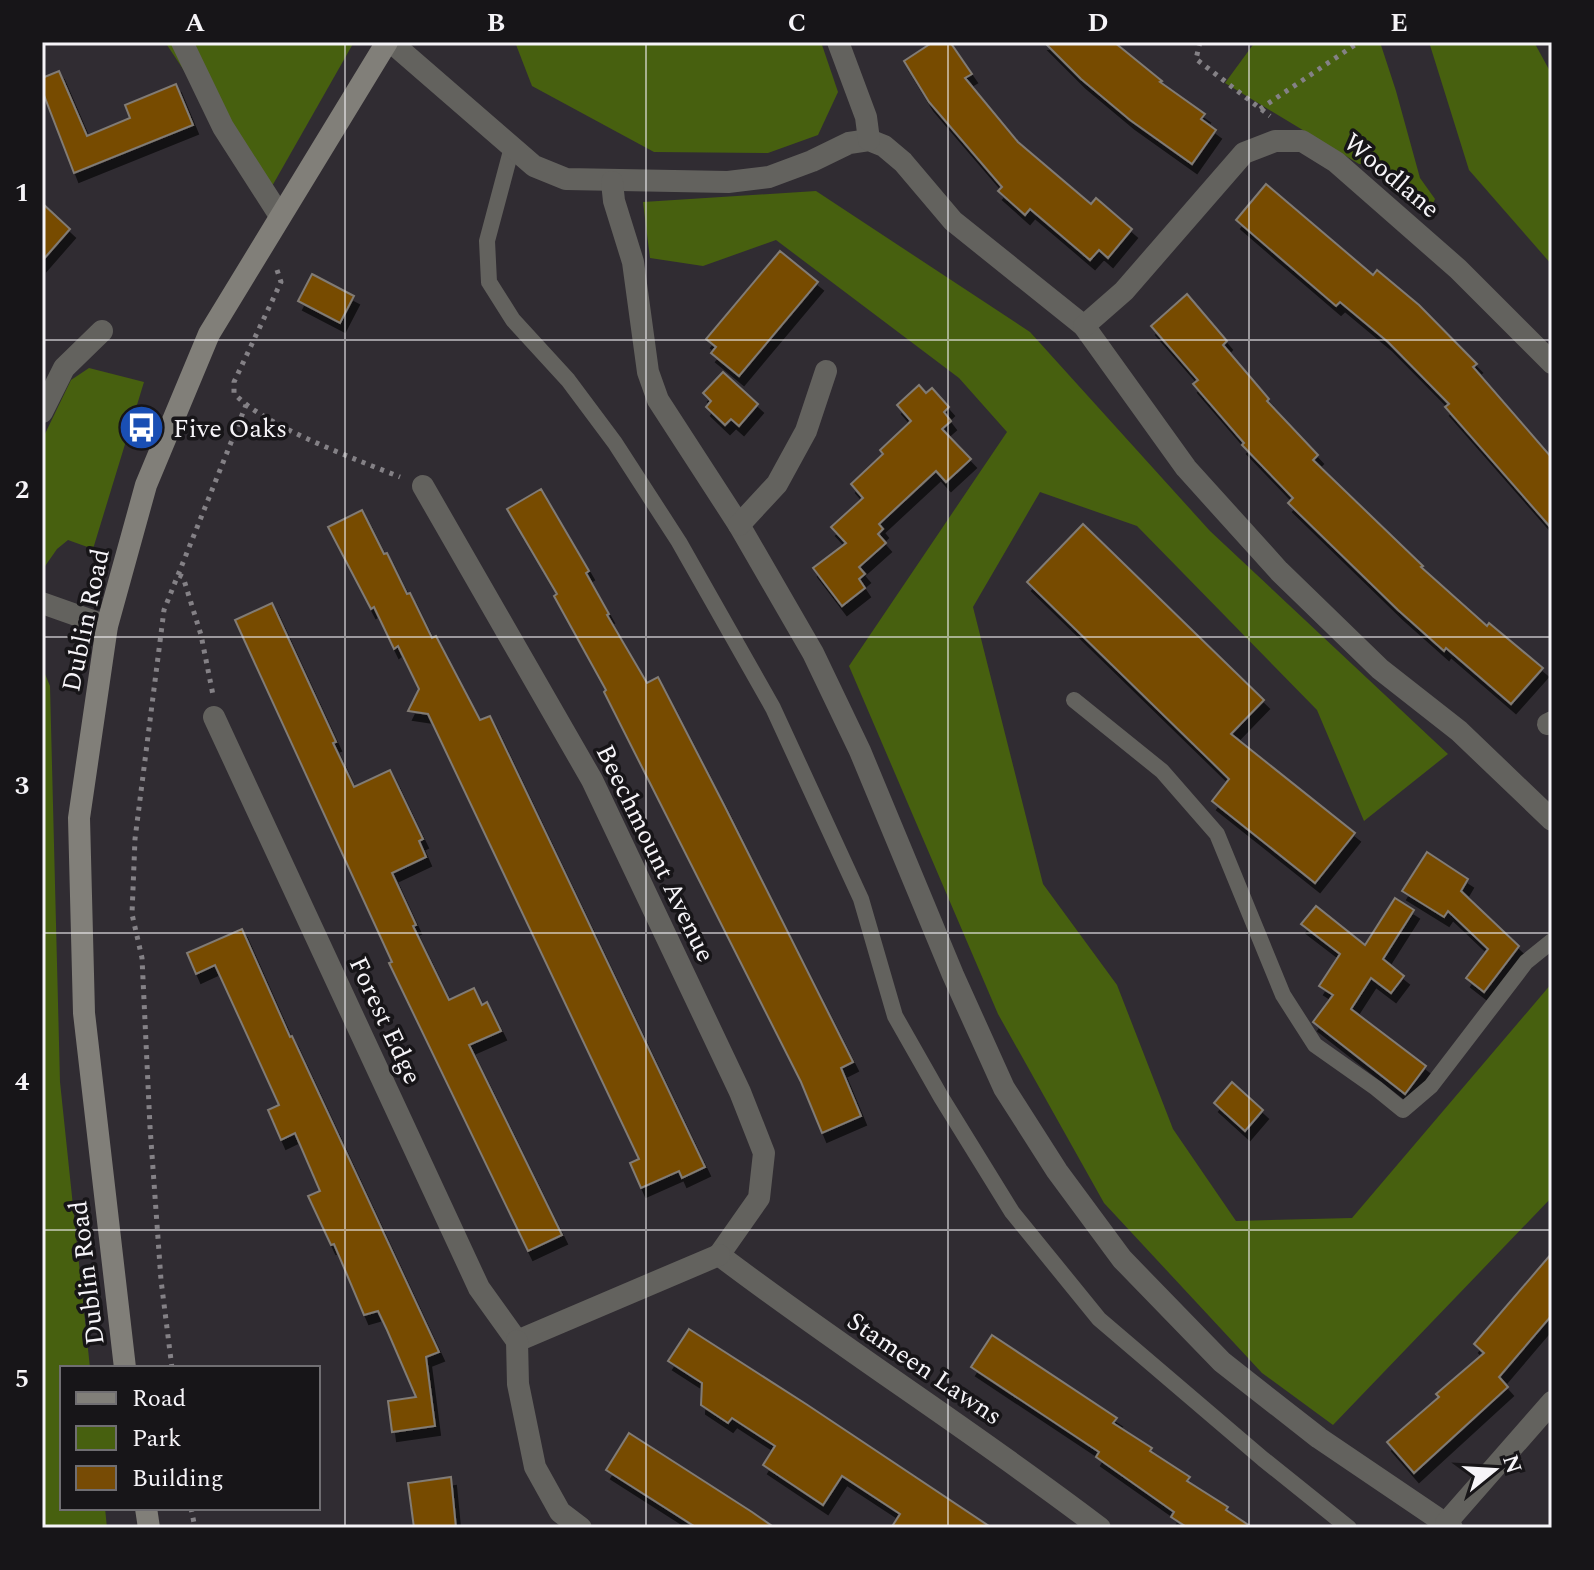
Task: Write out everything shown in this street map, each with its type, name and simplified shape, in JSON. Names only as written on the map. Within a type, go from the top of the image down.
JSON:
[{"type":"main road","name":"Dublin Road","points":[[125,1366],[84,1013],[79,818],[107,626],[146,485],[209,334],[389,42]]},
{"type":"street","points":[[182,42],[223,127],[280,216]]},
{"type":"street","points":[[389,42],[534,166],[566,179],[728,182],[769,177],[849,143],[869,140],[884,146],[903,162],[953,221],[1084,326],[1186,468],[1279,571],[1380,669],[1459,731],[1552,820]]},
{"type":"street","points":[[838,42],[866,117],[869,140]]},
{"type":"street","name":"Woodlane","points":[[1084,326],[1124,291],[1244,153],[1275,141],[1302,141],[1336,162],[1447,259],[1552,363]]},
{"type":"street","points":[[612,182],[614,201],[633,262],[648,372],[658,400],[739,525],[813,653],[860,751],[953,975],[1004,1088],[1057,1171],[1122,1259],[1222,1362],[1319,1438],[1449,1525],[1552,1402]]},
{"type":"street","points":[[42,412],[64,368],[102,331]]},
{"type":"street","points":[[739,525],[777,484],[806,431],[826,371]]},
{"type":"street","name":"Beechmount Avenue","points":[[423,486],[592,780],[745,1104],[764,1153],[759,1198],[719,1255]]},
{"type":"street","points":[[42,603],[107,626]]},
{"type":"street","name":"Forest Edge","points":[[214,717],[479,1288],[517,1341]]},
{"type":"street","points":[[581,1528],[560,1512],[535,1467],[518,1384],[517,1341],[719,1255]]},
{"type":"street","name":"Stameen Lawns","points":[[719,1255],[804,1320],[1022,1468],[1100,1528]]},
{"type":"lane","points":[[512,147],[487,241],[489,282],[513,320],[568,380],[615,443],[679,542],[773,708],[861,899],[895,1016],[941,1097],[1012,1212],[1099,1319],[1349,1528]]},
{"type":"lane","points":[[1074,700],[1162,771],[1217,834],[1283,995],[1315,1045],[1403,1110],[1431,1086],[1526,962],[1552,941]]},
{"type":"path","points":[[1200,42],[1196,59],[1302,141]]},
{"type":"path","points":[[1260,109],[1359,42]]},
{"type":"path","points":[[255,258],[279,271],[281,282],[234,382],[234,393],[246,405],[292,431],[423,486]]},
{"type":"path","points":[[172,1366],[161,1280],[142,958],[132,914],[136,826],[164,610],[246,405]]},
{"type":"path","points":[[179,575],[183,577],[201,635],[213,686],[214,717]]},
{"type":"green space","points":[[165,42],[354,42],[267,195]]},
{"type":"green space","points":[[515,42],[821,42],[838,92],[818,135],[768,153],[654,152],[532,86]]},
{"type":"green space","points":[[1255,42],[1380,42],[1420,178],[1435,199],[1428,214],[1376,163],[1359,164],[1225,83]]},
{"type":"green space","points":[[1429,42],[1534,42],[1552,75],[1552,265],[1469,170]]},
{"type":"green space","points":[[816,191],[1030,332],[1210,531],[1448,754],[1364,821],[1317,710],[1137,526],[1040,492],[973,607],[1043,884],[1117,985],[1173,1129],[1236,1221],[1352,1218],[1552,983],[1552,1197],[1333,1425],[1262,1373],[1104,1203],[998,1014],[849,666],[1007,432],[959,378],[776,240],[703,266],[650,258],[643,202]]},
{"type":"green space","points":[[89,368],[144,382],[93,549],[68,540],[57,549],[43,569],[42,440],[71,380]]},
{"type":"green space","points":[[42,667],[50,686],[60,1082],[90,1366],[60,1366],[60,1510],[105,1510],[107,1528],[45,1528],[42,1492]]},
{"type":"building","points":[[933,42],[950,42],[972,74],[965,78],[1018,142],[1091,204],[1096,198],[1132,229],[1108,258],[1099,250],[1090,260],[1030,209],[1025,215],[998,191],[1002,187],[929,102],[904,61]]},
{"type":"building","points":[[1044,42],[1114,42],[1160,82],[1205,114],[1201,119],[1216,130],[1192,164],[1130,120],[1081,79]]},
{"type":"building","points":[[59,71],[87,136],[130,118],[125,105],[176,84],[193,125],[74,173],[42,90],[42,78]]},
{"type":"building","points":[[1266,184],[1373,275],[1377,270],[1419,305],[1477,364],[1473,367],[1552,458],[1552,529],[1445,407],[1449,404],[1388,342],[1340,302],[1336,306],[1236,220]]},
{"type":"building","points":[[42,203],[70,229],[42,261]]},
{"type":"building","points":[[780,251],[818,282],[739,376],[711,353],[716,347],[706,339]]},
{"type":"building","points":[[312,274],[354,296],[340,323],[298,301]]},
{"type":"building","points":[[1187,294],[1227,341],[1223,345],[1269,399],[1267,401],[1318,455],[1313,460],[1421,567],[1487,626],[1489,623],[1543,668],[1511,704],[1398,610],[1288,503],[1293,498],[1242,445],[1244,443],[1193,384],[1198,380],[1151,326]]},
{"type":"building","points":[[723,372],[758,404],[739,426],[731,419],[725,425],[706,407],[711,401],[703,393]]},
{"type":"building","points":[[919,385],[926,393],[932,388],[949,407],[944,412],[951,421],[942,429],[971,459],[946,482],[936,471],[879,524],[883,529],[878,534],[886,543],[859,567],[865,574],[859,579],[865,588],[842,606],[813,568],[846,543],[831,527],[863,498],[851,484],[883,454],[880,450],[911,421],[897,405]]},
{"type":"building","points":[[541,489],[589,571],[586,573],[607,615],[647,683],[658,677],[725,807],[853,1062],[841,1068],[861,1116],[822,1133],[801,1082],[604,692],[606,690],[554,596],[557,594],[507,509]]},
{"type":"building","points":[[362,510],[432,638],[436,636],[480,720],[490,716],[705,1167],[682,1178],[679,1171],[641,1188],[630,1163],[639,1159],[428,714],[408,711],[419,689],[398,646],[394,649],[328,527]]},
{"type":"building","points":[[1083,524],[1264,700],[1231,734],[1355,833],[1315,883],[1212,801],[1229,779],[1027,582]]},
{"type":"building","points":[[272,603],[354,787],[390,770],[423,839],[419,841],[426,857],[392,873],[416,925],[413,926],[449,1000],[474,988],[482,1005],[487,1002],[501,1031],[469,1045],[562,1235],[528,1251],[389,963],[392,962],[235,620]]},
{"type":"building","points":[[1427,852],[1468,879],[1461,891],[1519,946],[1484,992],[1466,978],[1488,949],[1448,911],[1444,917],[1402,891]]},
{"type":"building","points":[[1395,898],[1414,910],[1383,959],[1404,976],[1391,993],[1371,978],[1351,1009],[1426,1066],[1405,1094],[1313,1022],[1333,995],[1319,986],[1340,954],[1301,924],[1316,906],[1365,945]]},
{"type":"building","points":[[242,929],[439,1352],[426,1357],[435,1426],[392,1432],[388,1401],[416,1397],[378,1311],[364,1315],[334,1244],[331,1245],[308,1196],[320,1191],[295,1133],[281,1140],[268,1110],[279,1105],[215,965],[196,974],[187,953]]},
{"type":"building","points":[[1232,1082],[1263,1110],[1245,1131],[1214,1103]]},
{"type":"building","points":[[1552,1253],[1552,1315],[1499,1377],[1508,1387],[1414,1473],[1387,1442],[1484,1353],[1474,1344]]},
{"type":"building","points":[[689,1329],[992,1528],[891,1528],[900,1514],[842,1476],[823,1505],[763,1465],[775,1446],[732,1418],[728,1423],[701,1405],[702,1383],[668,1361]]},
{"type":"building","points":[[992,1335],[1117,1418],[1113,1423],[1152,1448],[1150,1451],[1190,1477],[1187,1481],[1228,1507],[1226,1510],[1253,1528],[1188,1528],[1171,1517],[1174,1512],[1096,1457],[1099,1452],[971,1367]]},
{"type":"building","points":[[629,1433],[775,1528],[697,1528],[606,1470]]},
{"type":"building","points":[[451,1477],[456,1528],[414,1528],[408,1483]]},
{"type":"place","name":"Five Oaks","points":[[142,428]]}]
